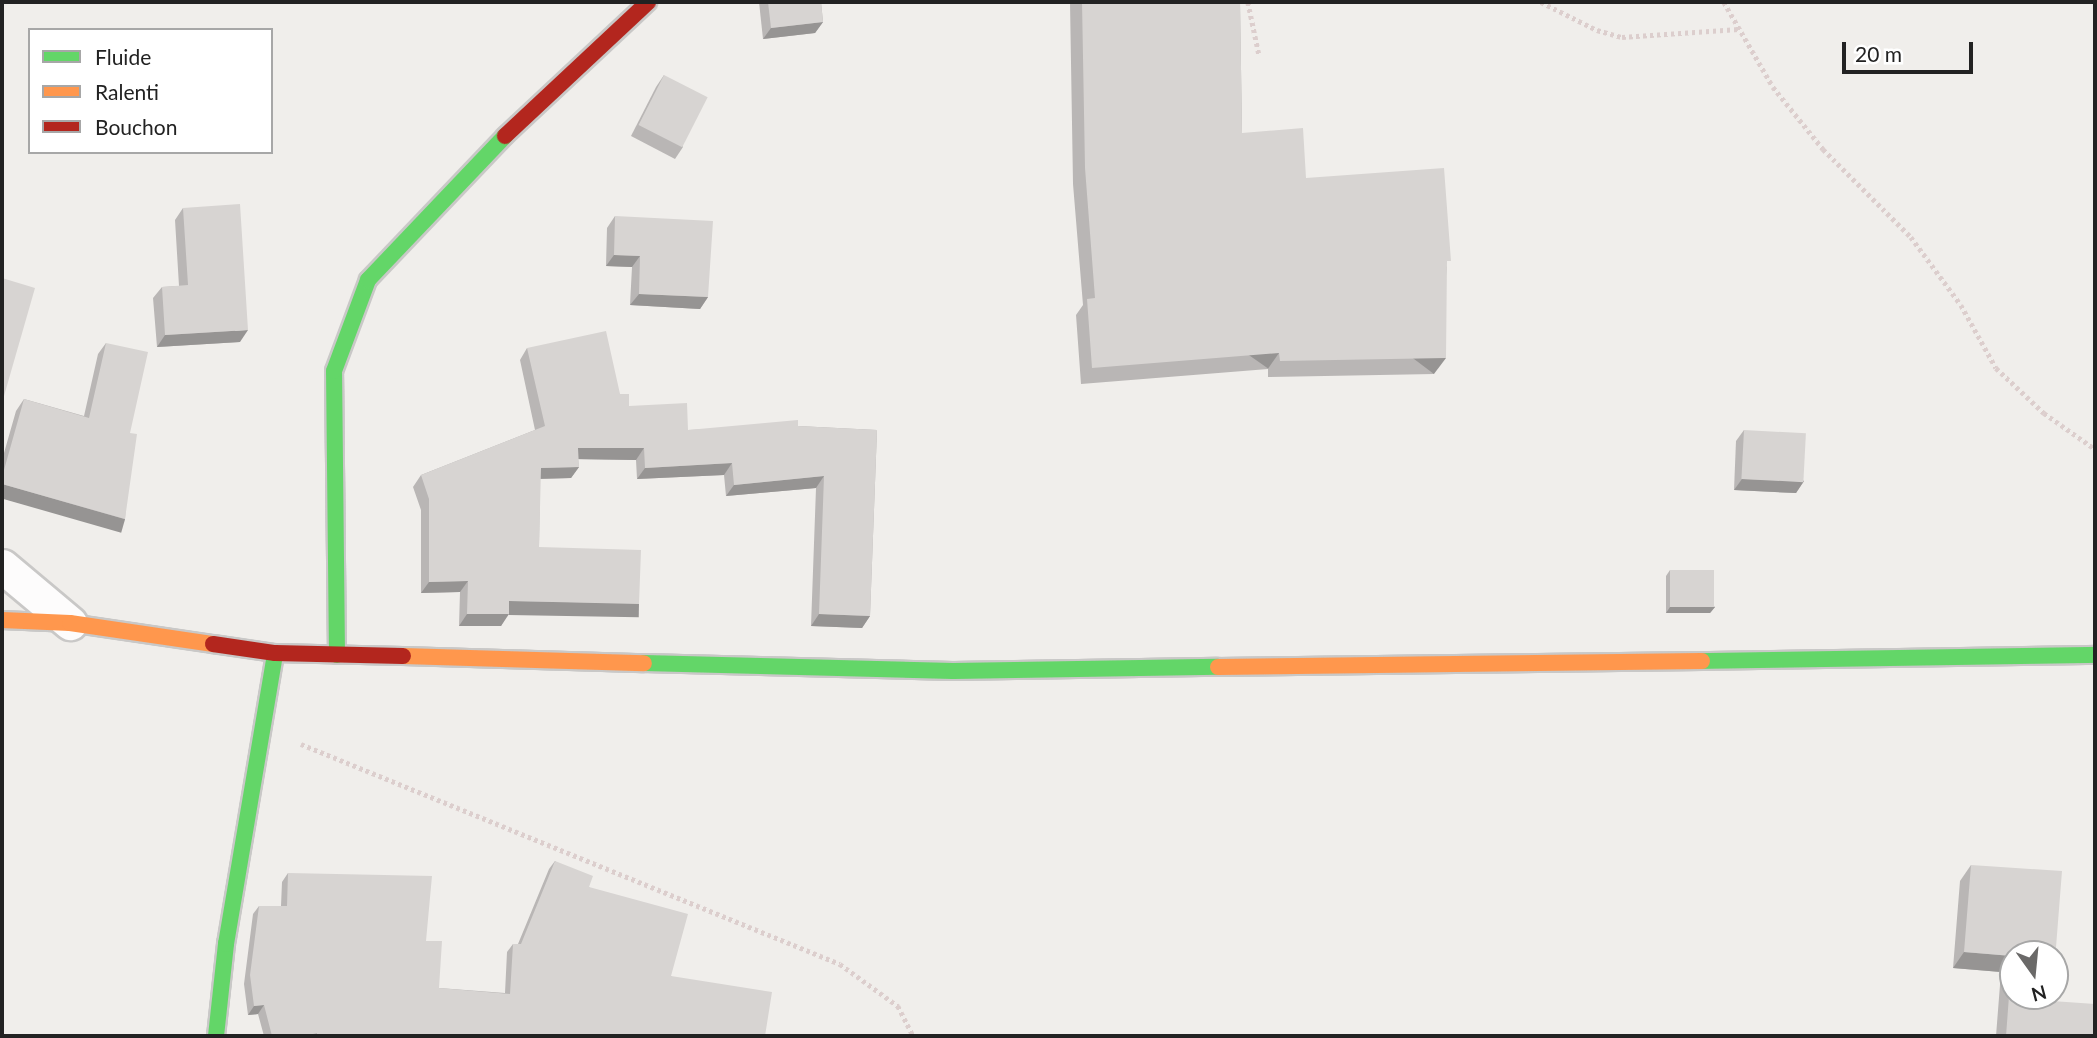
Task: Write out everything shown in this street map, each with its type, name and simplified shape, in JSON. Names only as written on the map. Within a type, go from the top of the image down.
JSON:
[{"type":"street","points":[[337,654],[334,371],[368,280],[470,169],[648,2]]},
{"type":"street","points":[[2,566],[70,623]]},
{"type":"street","points":[[2,620],[70,623],[275,653],[953,671],[2095,655]]},
{"type":"street","points":[[216,1036],[261,728],[275,653]]},
{"type":"path","points":[[1248,2],[1259,54]]},
{"type":"path","points":[[1541,2],[1597,30],[1622,37],[1739,29]]},
{"type":"path","points":[[1724,2],[1773,87],[1823,149],[1911,237],[1961,305],[1996,368],[2044,413],[2095,449]]},
{"type":"path","points":[[261,728],[840,964],[898,1006],[912,1036]]},
{"type":"building","points":[[768,2],[821,2],[823,22],[771,28]]},
{"type":"building","points":[[1082,2],[1240,2],[1242,133],[1303,128],[1306,178],[1444,168],[1451,261],[1447,261],[1446,358],[1280,361],[1279,353],[1092,368],[1087,299],[1095,298],[1085,168]]},
{"type":"building","points":[[664,75],[708,97],[682,147],[639,125]]},
{"type":"building","points":[[240,204],[248,330],[165,335],[162,287],[188,285],[183,208]]},
{"type":"building","points":[[615,216],[713,221],[708,297],[639,294],[640,256],[614,255]]},
{"type":"building","points":[[2,278],[35,288],[4,396],[2,395]]},
{"type":"building","points":[[606,331],[620,394],[629,394],[629,406],[687,403],[688,430],[798,420],[798,426],[877,430],[870,616],[819,614],[824,476],[734,485],[732,463],[645,468],[644,448],[578,448],[579,467],[541,468],[539,547],[641,550],[639,604],[509,601],[509,614],[467,614],[468,581],[429,582],[429,499],[421,475],[545,426],[527,348]]},
{"type":"building","points":[[106,343],[148,352],[130,433],[137,434],[125,519],[2,484],[24,399],[89,418]]},
{"type":"building","points":[[1744,430],[1806,433],[1803,482],[1741,479]]},
{"type":"building","points":[[1670,570],[1714,570],[1714,607],[1670,607]]},
{"type":"building","points":[[555,861],[593,876],[589,887],[688,914],[671,976],[772,992],[765,1036],[317,1036],[317,1033],[305,1036],[272,1036],[264,1005],[254,1006],[250,975],[259,906],[287,906],[288,873],[432,876],[426,941],[442,941],[439,988],[510,994],[513,944],[521,944]]},
{"type":"building","points":[[1971,865],[2062,871],[2057,940],[1999,940],[1999,955],[1964,952]]},
{"type":"building","points":[[2069,1002],[2095,1004],[2095,1036],[2006,1036],[2008,1010],[2069,1010]]},
{"type":"traffic: fast","points":[[337,655],[334,371],[368,280],[505,136]]},
{"type":"traffic: fast","points":[[216,1036],[226,944],[275,653]]},
{"type":"traffic: fast","points":[[1702,661],[2095,655]]},
{"type":"traffic: fast","points":[[644,663],[953,671],[1218,667]]},
{"type":"traffic: slow","points":[[2,620],[70,623],[213,644]]},
{"type":"traffic: slow","points":[[403,656],[644,663]]},
{"type":"traffic: slow","points":[[1218,667],[1702,661]]},
{"type":"traffic: jam","points":[[505,136],[648,2]]},
{"type":"traffic: jam","points":[[213,644],[275,653],[403,656]]}]
